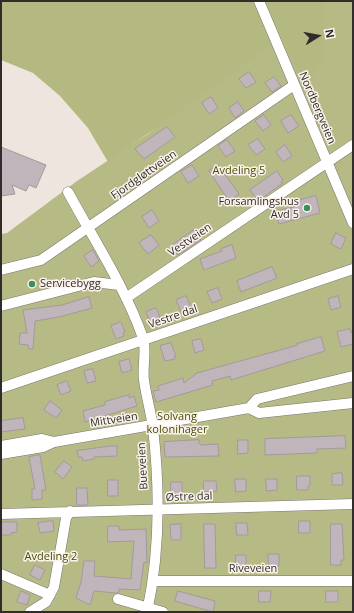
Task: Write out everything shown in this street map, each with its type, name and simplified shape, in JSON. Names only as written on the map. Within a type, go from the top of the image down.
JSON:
[{"type":"street","name":"Nordbergveien","points":[[259,1],[353,224]]},
{"type":"street","name":"Fjordgløttveien","points":[[1,270],[41,260],[87,227],[125,204],[294,85]]},
{"type":"street","name":"Vestveien","points":[[126,298],[353,145]]},
{"type":"street","name":"Bueveien","points":[[68,192],[126,298],[144,340],[144,380],[153,426],[157,465],[157,509],[153,581],[147,610]]},
{"type":"street","name":"Vestre dal","points":[[1,388],[353,269]]},
{"type":"street","points":[[1,306],[94,282],[119,285]]},
{"type":"street","name":"Mittveien","points":[[1,454],[43,448],[54,442],[153,426],[249,408],[257,400],[353,376]]},
{"type":"street","name":"Mittveien","points":[[249,408],[259,413],[353,403]]},
{"type":"street","name":"Mittveien","points":[[1,446],[42,439],[54,442]]},
{"type":"street","name":"Østre dal","points":[[1,514],[353,504]]},
{"type":"street","points":[[30,612],[46,602],[54,587],[66,518],[70,511]]},
{"type":"street","points":[[1,574],[50,595]]},
{"type":"street","name":"Riveveien","points":[[153,581],[353,581]]},
{"type":"street","points":[[118,599],[147,610],[163,612]]},
{"type":"green space","points":[[1,1],[325,1],[324,58],[305,90],[284,39],[276,42],[108,162],[88,128],[60,96],[33,73],[1,60]]},
{"type":"green space","name":"Solvang kolonihager","points":[[298,1],[353,1],[353,612],[1,612],[1,234],[7,233],[77,181],[148,134]]},
{"type":"building","points":[[249,72],[256,82],[246,88],[239,79]]},
{"type":"building","points":[[274,77],[281,86],[272,92],[265,83]]},
{"type":"building","points":[[211,97],[218,108],[209,114],[202,103]]},
{"type":"building","points":[[238,102],[244,111],[235,118],[229,108]]},
{"type":"building","points":[[264,115],[271,125],[263,131],[255,121]]},
{"type":"building","points":[[291,115],[299,126],[288,133],[281,121]]},
{"type":"building","points":[[167,127],[175,137],[144,159],[135,149]]},
{"type":"building","points":[[258,139],[265,149],[256,155],[248,145]]},
{"type":"building","points":[[227,140],[235,151],[226,157],[218,146]]},
{"type":"building","points":[[285,145],[292,156],[283,162],[276,152]]},
{"type":"building","points":[[1,147],[46,165],[36,188],[29,185],[26,191],[12,185],[15,194],[1,196]]},
{"type":"building","points":[[192,165],[199,176],[188,183],[181,172]]},
{"type":"building","points":[[218,165],[239,194],[229,201],[209,171]]},
{"type":"building","points":[[277,171],[283,180],[281,182],[283,183],[258,201],[250,190]]},
{"type":"building","points":[[316,196],[320,213],[279,224],[275,211],[294,207],[292,202]]},
{"type":"building","points":[[152,210],[159,221],[149,228],[142,217]]},
{"type":"building","points":[[194,230],[201,240],[178,255],[171,246]]},
{"type":"building","points":[[336,233],[346,238],[341,249],[331,244]]},
{"type":"building","points":[[151,235],[159,245],[148,254],[139,243]]},
{"type":"building","points":[[232,245],[236,258],[204,270],[200,259],[222,251],[221,249]]},
{"type":"building","points":[[93,250],[99,261],[91,267],[84,256]]},
{"type":"building","points":[[272,267],[277,278],[241,292],[237,281]]},
{"type":"building","points":[[218,288],[222,299],[212,303],[207,292]]},
{"type":"building","points":[[186,296],[192,310],[182,314],[176,300]]},
{"type":"building","points":[[338,296],[341,307],[331,310],[328,299]]},
{"type":"building","points":[[89,297],[92,308],[59,317],[35,321],[33,349],[29,349],[28,345],[19,344],[20,333],[27,333],[23,310],[62,305]]},
{"type":"building","points":[[156,308],[162,322],[152,326],[146,312]]},
{"type":"building","points":[[121,322],[125,332],[123,333],[124,336],[116,339],[111,326]]},
{"type":"building","points":[[350,329],[351,333],[353,332],[353,344],[341,347],[337,332]]},
{"type":"building","points":[[321,337],[325,351],[231,380],[230,376],[212,381],[213,385],[156,402],[153,391],[159,390],[158,386],[183,378],[184,383],[197,373],[298,345],[297,344]]},
{"type":"building","points":[[201,339],[204,350],[195,353],[192,341]]},
{"type":"building","points":[[171,343],[176,356],[174,356],[175,359],[165,361],[160,346]]},
{"type":"building","points":[[129,359],[132,370],[122,373],[119,362]]},
{"type":"building","points":[[93,369],[96,381],[87,383],[84,371]]},
{"type":"building","points":[[67,381],[71,391],[61,395],[57,385]]},
{"type":"building","points":[[129,395],[129,398],[134,396],[137,406],[85,422],[83,411],[105,405],[105,402]]},
{"type":"building","points":[[50,401],[62,410],[56,418],[44,410]]},
{"type":"building","points":[[23,418],[25,429],[1,432],[1,421]]},
{"type":"building","points":[[345,436],[346,448],[317,449],[317,453],[265,455],[265,439]]},
{"type":"building","points":[[199,440],[201,445],[218,444],[219,456],[165,457],[164,442]]},
{"type":"building","points":[[238,440],[248,440],[248,453],[238,454]]},
{"type":"building","points":[[117,446],[117,456],[94,457],[94,459],[83,461],[82,457],[78,457],[77,451]]},
{"type":"building","points":[[40,455],[46,490],[42,490],[42,499],[32,500],[32,489],[35,489],[29,457]]},
{"type":"building","points":[[64,461],[72,467],[63,479],[55,472]]},
{"type":"building","points":[[342,473],[343,485],[332,485],[332,474]]},
{"type":"building","points":[[297,476],[310,476],[310,485],[308,486],[308,490],[297,490]]},
{"type":"building","points":[[235,479],[246,479],[246,491],[236,492]]},
{"type":"building","points":[[266,479],[277,479],[277,490],[267,491]]},
{"type":"building","points":[[108,480],[118,480],[118,496],[108,496]]},
{"type":"building","points":[[204,481],[216,481],[217,491],[204,492]]},
{"type":"building","points":[[171,482],[182,482],[182,494],[171,494]]},
{"type":"building","points":[[77,488],[87,488],[88,505],[77,505]]},
{"type":"building","points":[[53,521],[54,531],[40,533],[38,523]]},
{"type":"building","points":[[299,521],[310,521],[310,533],[299,533]]},
{"type":"building","points":[[17,522],[17,532],[11,533],[11,535],[1,535],[1,523]]},
{"type":"building","points":[[236,523],[247,523],[248,535],[237,535]]},
{"type":"building","points":[[181,524],[181,540],[171,540],[170,525]]},
{"type":"building","points":[[204,524],[215,524],[216,568],[205,568]]},
{"type":"building","points":[[331,524],[342,524],[344,560],[341,560],[341,565],[331,565]]},
{"type":"building","points":[[108,526],[119,526],[119,530],[146,529],[147,563],[144,562],[140,590],[119,589],[119,592],[116,593],[94,591],[90,605],[76,598],[81,582],[84,561],[95,561],[94,576],[131,579],[134,541],[108,542]]},
{"type":"building","points":[[268,554],[279,554],[279,566],[269,566]]},
{"type":"building","points":[[236,555],[246,555],[246,567],[236,567]]},
{"type":"building","points":[[35,565],[45,570],[40,580],[30,575]]},
{"type":"building","points":[[21,591],[30,595],[27,605],[17,602]]},
{"type":"building","points":[[178,591],[215,601],[213,612],[175,601]]},
{"type":"building","points":[[259,591],[271,591],[270,602],[259,602]]},
{"type":"building","points":[[326,591],[338,591],[338,602],[326,602]]},
{"type":"place","name":"Forsamlingshus Avd 5","points":[[307,208]]},
{"type":"place","name":"Servicebygg","points":[[32,284]]},
{"type":"park label","name":"Avdeling 5","points":[[239,171]]},
{"type":"park label","name":"Avdeling 2","points":[[51,557]]}]
